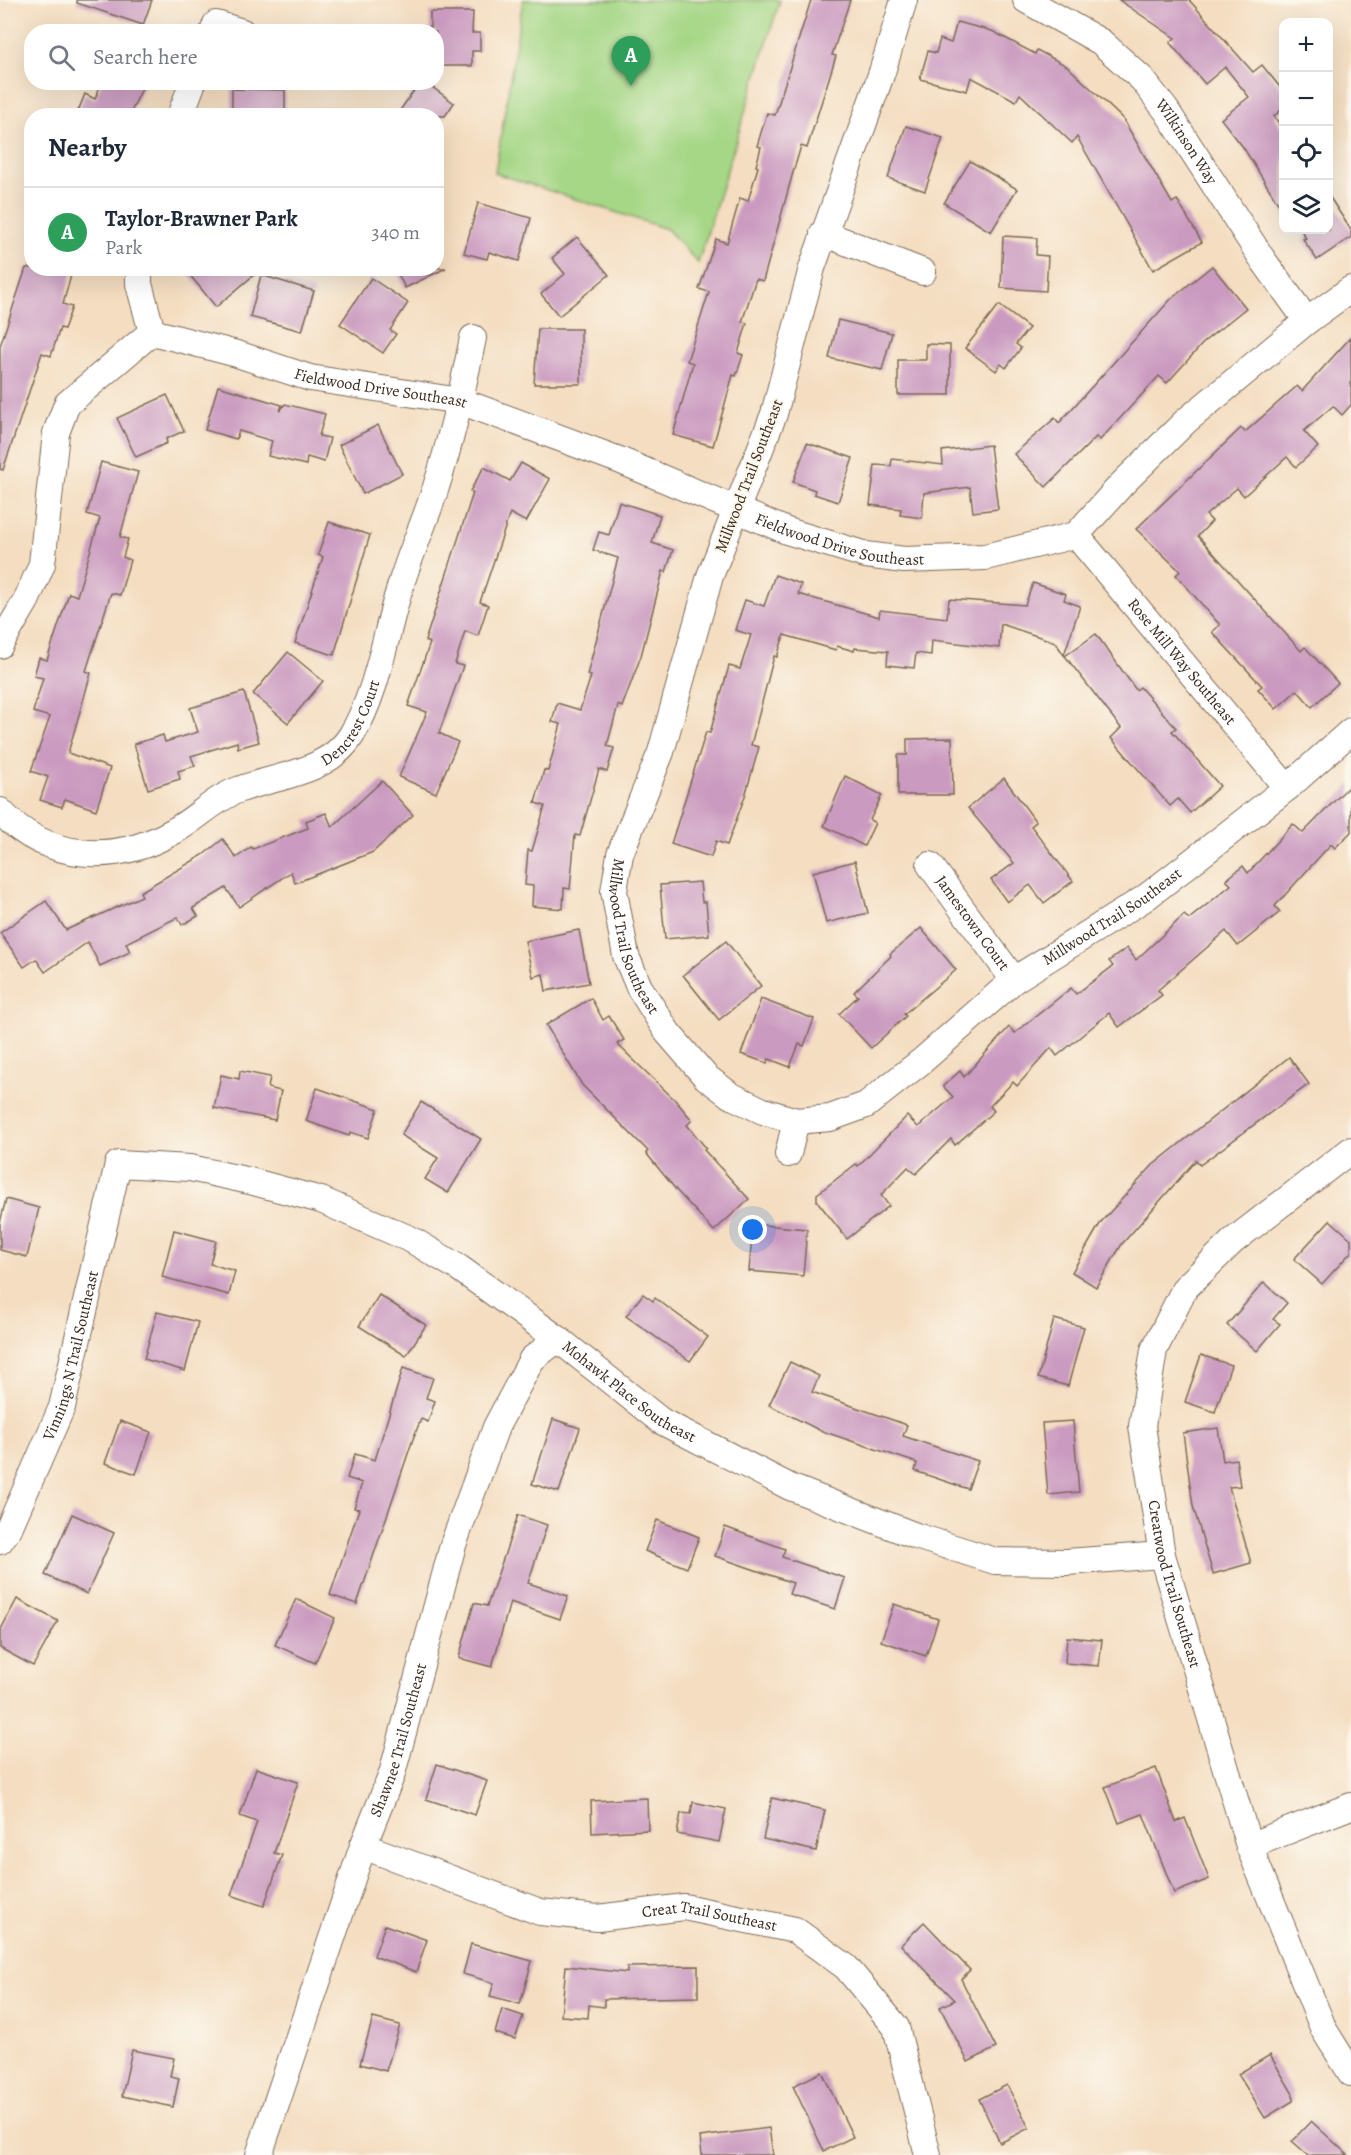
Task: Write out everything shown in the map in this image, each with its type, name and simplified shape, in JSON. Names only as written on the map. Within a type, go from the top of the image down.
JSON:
[{"type":"street","name":"Millwood Trail Southeast","points":[[904,0],[878,82],[812,268],[774,414],[710,576],[661,752],[620,854],[614,891],[626,956],[639,987],[668,1033],[706,1077],[730,1095],[763,1111],[796,1121],[830,1118],[866,1105],[923,1060],[1014,980],[1144,898],[1287,788],[1351,731]]},
{"type":"street","name":"Wilkinson Way","points":[[1026,0],[1101,42],[1142,79],[1166,110],[1263,260],[1307,321]]},
{"type":"street","points":[[183,108],[190,90]]},
{"type":"street","points":[[823,233],[923,272]]},
{"type":"street","points":[[0,645],[26,601],[42,564],[56,433],[67,404],[152,332],[139,284],[139,276]]},
{"type":"street","points":[[1076,535],[1115,491],[1186,421],[1307,321],[1351,289]]},
{"type":"street","name":"Fieldwood Drive Southeast","points":[[152,332],[237,354],[310,378],[460,401],[513,419],[788,531],[855,552],[904,560],[985,557],[1076,535]]},
{"type":"street","name":"Dencrest Court","points":[[5,828],[71,852],[104,855],[140,847],[175,831],[202,810],[237,790],[307,769],[329,756],[349,739],[365,711],[402,581],[436,488],[460,401],[474,338]]},
{"type":"street","name":"Rose Mill Way Southeast","points":[[1076,535],[1287,788]]},
{"type":"street","name":"Jamestown Court","points":[[930,865],[1014,980]]},
{"type":"street","points":[[788,1154],[796,1121]]},
{"type":"street","name":"Creatwood Trail Southeast","points":[[1351,1150],[1233,1241],[1185,1288],[1154,1350],[1142,1426],[1162,1555],[1249,1846],[1324,2030],[1351,2073]]},
{"type":"street","name":"Mohawk Place Southeast","points":[[118,1164],[190,1168],[321,1200],[412,1240],[459,1268],[558,1339],[661,1421],[790,1487],[916,1536],[995,1561],[1067,1562],[1162,1555]]},
{"type":"street","name":"Vinnings N Trail Southeast","points":[[0,1541],[9,1528],[62,1407],[118,1164]]},
{"type":"street","name":"Shawnee Trail Southeast","points":[[259,2155],[363,1846],[392,1774],[453,1545],[496,1427],[532,1359],[558,1339]]},
{"type":"street","points":[[1249,1846],[1351,1806]]},
{"type":"street","name":"Creat Trail Southeast","points":[[363,1846],[540,1912],[598,1918],[684,1907],[795,1930],[846,1967],[896,2027],[928,2155]]},
{"type":"green space","points":[[523,0],[780,0],[698,263],[667,229],[495,173]]},
{"type":"building","points":[[77,0],[152,0],[143,24],[77,3]]},
{"type":"building","points":[[811,0],[850,0],[832,55],[836,56],[807,148],[801,146],[763,281],[756,279],[742,322],[747,323],[738,353],[743,355],[736,376],[733,375],[713,446],[673,435],[693,363],[687,361],[709,292],[699,289],[716,239],[727,243],[740,198],[748,201],[758,167],[756,166],[761,147],[757,146],[767,113],[775,115]]},
{"type":"building","points":[[1119,0],[1189,0],[1253,72],[1262,65],[1279,86],[1279,112],[1274,116],[1279,124],[1279,205],[1243,147],[1221,119],[1249,97],[1225,67],[1205,84],[1170,43],[1175,38]]},
{"type":"building","points":[[430,12],[473,12],[472,33],[480,33],[480,51],[472,51],[472,66],[444,66],[444,24],[430,24]]},
{"type":"building","points":[[957,22],[992,31],[1035,54],[1037,50],[1067,66],[1123,119],[1172,203],[1177,200],[1202,242],[1153,270],[1077,137],[1072,143],[1020,94],[1016,101],[971,77],[967,91],[920,79],[928,51],[936,53],[940,39],[951,43]]},
{"type":"building","points":[[99,90],[141,90],[133,108],[79,108],[85,94],[95,99]]},
{"type":"building","points":[[232,90],[285,90],[285,108],[232,108]]},
{"type":"building","points":[[414,90],[436,90],[454,103],[445,116],[444,108],[402,108]]},
{"type":"building","points":[[906,126],[943,138],[925,191],[888,178]]},
{"type":"building","points":[[970,161],[1017,189],[991,232],[944,203]]},
{"type":"building","points":[[1333,202],[1351,230],[1351,237],[1317,260],[1303,239],[1306,238],[1304,234],[1333,234]]},
{"type":"building","points":[[478,203],[531,218],[519,261],[489,252],[487,259],[464,253]]},
{"type":"building","points":[[1003,236],[1037,238],[1036,255],[1048,256],[1046,291],[1001,288]]},
{"type":"building","points":[[577,237],[609,275],[559,316],[541,294],[565,274],[552,258]]},
{"type":"building","points":[[1212,266],[1246,308],[1206,340],[1167,383],[1159,376],[1100,440],[1096,437],[1046,487],[1014,454],[1055,418],[1059,423],[1171,299]]},
{"type":"building","points":[[24,274],[24,276],[71,276],[63,304],[72,307],[64,329],[60,328],[51,356],[42,353],[3,470],[0,469],[0,346]]},
{"type":"building","points":[[191,276],[253,276],[216,307]]},
{"type":"building","points":[[261,276],[314,291],[302,331],[250,317]]},
{"type":"building","points":[[399,276],[430,276],[405,288]]},
{"type":"building","points":[[371,278],[408,303],[390,330],[396,334],[383,353],[340,324]]},
{"type":"building","points":[[999,305],[1029,328],[1016,344],[1021,348],[1006,368],[1001,364],[996,371],[965,348]]},
{"type":"building","points":[[838,320],[892,333],[882,370],[829,358]]},
{"type":"building","points":[[538,329],[581,329],[581,384],[534,384]]},
{"type":"building","points":[[1351,337],[1351,405],[1342,415],[1333,406],[1304,431],[1318,447],[1296,467],[1287,457],[1244,496],[1237,488],[1206,515],[1212,521],[1198,536],[1301,651],[1305,647],[1338,683],[1312,707],[1297,690],[1276,709],[1258,689],[1262,686],[1212,632],[1220,625],[1176,575],[1180,571],[1136,529],[1241,428],[1245,432],[1297,386],[1302,391]]},
{"type":"building","points":[[926,344],[950,345],[950,395],[898,395],[898,360],[926,360]]},
{"type":"building","points":[[218,386],[282,405],[280,411],[285,404],[325,414],[319,436],[330,438],[324,462],[307,457],[306,465],[268,456],[272,441],[239,431],[236,439],[205,430]]},
{"type":"building","points":[[167,395],[184,431],[166,439],[167,443],[136,457],[117,418]]},
{"type":"building","points":[[378,425],[402,474],[363,494],[339,445]]},
{"type":"building","points":[[807,443],[853,458],[838,502],[814,494],[815,490],[793,482]]},
{"type":"building","points":[[990,445],[998,509],[973,512],[970,487],[924,493],[922,518],[900,515],[901,509],[870,505],[875,465],[891,466],[892,459],[943,465],[942,451]]},
{"type":"building","points":[[101,462],[138,472],[120,537],[128,539],[123,557],[130,560],[120,595],[111,593],[86,671],[91,673],[68,753],[110,768],[96,810],[65,799],[62,807],[40,800],[48,777],[31,771],[50,717],[33,712],[43,678],[34,676],[39,658],[47,660],[69,593],[77,596],[100,518],[87,514]]},
{"type":"building","points":[[521,463],[550,479],[526,522],[510,513],[480,602],[488,605],[478,636],[465,631],[455,664],[463,666],[439,733],[458,742],[436,793],[399,777],[427,712],[408,706],[430,643],[425,641],[473,493],[470,491],[484,467],[510,481]]},
{"type":"building","points":[[619,502],[660,515],[652,543],[673,550],[666,572],[663,571],[641,656],[622,707],[618,705],[607,746],[614,748],[607,772],[599,769],[580,836],[575,835],[570,889],[564,888],[563,909],[532,906],[533,886],[525,885],[528,850],[532,851],[545,806],[535,803],[544,770],[548,771],[561,724],[552,722],[557,703],[580,710],[591,676],[587,675],[618,558],[593,550],[599,532],[609,535]]},
{"type":"building","points":[[329,522],[370,535],[334,655],[295,643],[323,557],[318,555]]},
{"type":"building","points":[[775,575],[801,584],[798,594],[879,617],[880,610],[947,618],[949,599],[1025,605],[1033,583],[1066,594],[1064,600],[1080,606],[1064,655],[1055,642],[1001,624],[999,648],[932,640],[931,655],[916,653],[914,668],[887,665],[888,651],[855,648],[854,651],[837,646],[836,650],[784,635],[777,657],[774,656],[751,745],[759,747],[745,796],[727,845],[716,841],[711,857],[671,844],[706,732],[710,733],[729,666],[740,669],[751,635],[735,630],[745,600],[764,606]]},
{"type":"building","points":[[1096,634],[1136,690],[1140,687],[1176,728],[1172,731],[1220,786],[1190,813],[1178,799],[1170,806],[1111,738],[1121,728],[1065,656]]},
{"type":"building","points":[[288,652],[323,681],[288,723],[253,694]]},
{"type":"building","points":[[244,692],[259,742],[238,748],[237,742],[191,756],[195,766],[178,771],[180,779],[148,789],[134,744],[163,735],[165,742],[198,732],[190,708]]},
{"type":"building","points":[[952,738],[953,795],[898,795],[898,755],[907,755],[907,739]]},
{"type":"building","points":[[845,776],[882,795],[870,820],[875,823],[864,846],[824,826]]},
{"type":"building","points":[[1004,778],[1036,822],[1031,826],[1073,881],[1044,903],[1030,885],[1007,902],[991,880],[1014,863],[968,808]]},
{"type":"building","points":[[382,781],[413,815],[373,852],[295,883],[291,872],[239,907],[226,888],[193,908],[198,916],[182,925],[178,917],[126,943],[130,952],[100,966],[88,942],[45,972],[36,959],[24,967],[0,933],[46,901],[66,930],[142,896],[140,892],[203,855],[223,839],[236,858],[251,847],[253,849],[308,828],[306,821],[326,813],[332,827]]},
{"type":"building","points":[[1351,784],[1351,832],[1335,848],[1331,844],[1275,906],[1280,912],[1238,946],[1226,931],[1158,990],[1162,995],[1119,1027],[1109,1013],[1057,1056],[1051,1048],[1017,1086],[1013,1082],[990,1106],[994,1111],[955,1145],[951,1139],[916,1174],[908,1167],[881,1195],[889,1206],[847,1239],[817,1201],[817,1194],[856,1164],[858,1166],[907,1116],[918,1127],[953,1097],[943,1086],[960,1071],[964,1077],[1009,1027],[1015,1033],[1071,988],[1076,994],[1113,966],[1109,961],[1127,948],[1136,960],[1184,915],[1189,919],[1231,885],[1226,880],[1243,866],[1248,873],[1293,824],[1303,833]]},
{"type":"building","points":[[855,861],[868,913],[826,923],[813,872]]},
{"type":"building","points":[[700,882],[702,902],[706,902],[709,935],[665,939],[660,885]]},
{"type":"building","points":[[921,928],[956,970],[904,1014],[906,1016],[871,1048],[839,1014],[858,996],[854,992],[891,956],[890,954]]},
{"type":"building","points":[[579,930],[589,983],[546,991],[543,974],[533,977],[525,941]]},
{"type":"building","points":[[726,941],[761,986],[719,1020],[683,975]]},
{"type":"building","points":[[591,998],[603,1020],[609,1016],[624,1040],[617,1044],[676,1101],[692,1120],[687,1125],[706,1148],[704,1150],[749,1199],[714,1231],[677,1191],[646,1153],[648,1151],[582,1085],[546,1025]]},
{"type":"building","points":[[761,999],[814,1019],[804,1046],[799,1044],[790,1067],[769,1059],[767,1063],[741,1054]]},
{"type":"building","points":[[1289,1057],[1309,1084],[1200,1165],[1196,1160],[1122,1244],[1096,1287],[1072,1272],[1101,1222],[1153,1165]]},
{"type":"building","points":[[240,1071],[270,1077],[268,1088],[281,1091],[275,1120],[214,1108],[221,1075],[239,1079]]},
{"type":"building","points":[[317,1088],[378,1109],[368,1138],[350,1132],[349,1136],[306,1121]]},
{"type":"building","points":[[421,1102],[481,1139],[448,1193],[425,1179],[438,1158],[401,1135]]},
{"type":"building","points":[[6,1199],[39,1208],[27,1257],[0,1250],[0,1223]]},
{"type":"building","points":[[1330,1220],[1351,1239],[1351,1252],[1322,1284],[1294,1259]]},
{"type":"building","points":[[753,1224],[807,1229],[803,1276],[749,1271]]},
{"type":"building","points":[[174,1230],[216,1241],[210,1264],[235,1271],[229,1295],[162,1277]]},
{"type":"building","points":[[1264,1282],[1287,1303],[1273,1319],[1280,1324],[1257,1351],[1227,1325]]},
{"type":"building","points":[[643,1294],[653,1301],[655,1298],[708,1337],[690,1361],[626,1316]]},
{"type":"building","points":[[379,1295],[426,1325],[406,1356],[359,1326]]},
{"type":"building","points":[[157,1312],[198,1322],[185,1371],[144,1359]]},
{"type":"building","points":[[1054,1319],[1084,1327],[1068,1386],[1038,1378]]},
{"type":"building","points":[[1201,1355],[1231,1365],[1215,1412],[1185,1402]]},
{"type":"building","points":[[790,1362],[819,1376],[812,1392],[907,1425],[903,1436],[978,1461],[968,1489],[915,1471],[917,1463],[819,1430],[769,1405]]},
{"type":"building","points":[[403,1368],[433,1378],[426,1398],[435,1401],[428,1422],[421,1419],[413,1439],[357,1604],[330,1595],[359,1509],[354,1508],[362,1483],[347,1478],[355,1454],[375,1460]]},
{"type":"building","points":[[553,1419],[580,1428],[559,1492],[532,1484]]},
{"type":"building","points":[[120,1421],[151,1432],[136,1474],[105,1463]]},
{"type":"building","points":[[1073,1421],[1079,1492],[1048,1495],[1042,1423]]},
{"type":"building","points":[[1218,1428],[1223,1461],[1236,1459],[1240,1486],[1229,1487],[1251,1563],[1213,1574],[1193,1506],[1183,1433]]},
{"type":"building","points":[[72,1514],[114,1533],[87,1594],[45,1575]]},
{"type":"building","points":[[518,1515],[547,1525],[528,1583],[568,1596],[560,1619],[510,1602],[492,1667],[459,1658],[474,1603],[487,1606]]},
{"type":"building","points":[[657,1520],[699,1537],[687,1568],[645,1551]]},
{"type":"building","points":[[725,1527],[785,1549],[782,1557],[845,1578],[835,1609],[789,1594],[793,1583],[715,1556]]},
{"type":"building","points":[[17,1599],[58,1621],[33,1666],[0,1648],[0,1631]]},
{"type":"building","points":[[296,1599],[335,1618],[315,1663],[275,1645]]},
{"type":"building","points":[[894,1604],[938,1619],[926,1656],[881,1641]]},
{"type":"building","points":[[1067,1637],[1102,1640],[1099,1666],[1065,1663]]},
{"type":"building","points":[[437,1764],[487,1781],[475,1815],[426,1799]]},
{"type":"building","points":[[256,1768],[298,1782],[274,1853],[282,1855],[264,1906],[231,1895],[257,1822],[240,1816]]},
{"type":"building","points":[[1156,1768],[1176,1822],[1185,1818],[1209,1879],[1174,1893],[1143,1814],[1119,1823],[1105,1787]]},
{"type":"building","points":[[647,1798],[648,1830],[592,1833],[591,1801]]},
{"type":"building","points":[[772,1798],[825,1810],[816,1851],[763,1839]]},
{"type":"building","points":[[693,1802],[726,1809],[719,1842],[677,1834],[681,1813],[691,1814]]},
{"type":"building","points":[[924,1922],[970,1970],[961,1979],[996,2048],[968,2062],[940,2007],[955,2000],[901,1945]]},
{"type":"building","points":[[385,1925],[427,1940],[416,1972],[374,1956]]},
{"type":"building","points":[[471,1944],[532,1961],[520,2004],[490,1996],[494,1983],[463,1974]]},
{"type":"building","points":[[566,1966],[627,1973],[627,1967],[698,1966],[698,1997],[604,1999],[604,2007],[589,2005],[588,2018],[561,2016]]},
{"type":"building","points":[[502,2009],[523,2016],[515,2039],[495,2033]]},
{"type":"building","points":[[373,2018],[400,2025],[386,2071],[360,2064]]},
{"type":"building","points":[[132,2050],[174,2058],[170,2076],[179,2078],[173,2107],[122,2096]]},
{"type":"building","points":[[1270,2055],[1293,2094],[1293,2101],[1265,2118],[1238,2074]]},
{"type":"building","points":[[822,2072],[853,2137],[824,2151],[793,2086]]},
{"type":"building","points":[[1007,2085],[1029,2128],[1000,2143],[979,2099]]},
{"type":"building","points":[[1311,2121],[1348,2155],[1308,2155],[1292,2141]]},
{"type":"building","points":[[769,2128],[773,2155],[702,2155],[700,2137]]},
{"type":"place","name":"Taylor-Brawner Park","points":[[631,86]]}]
